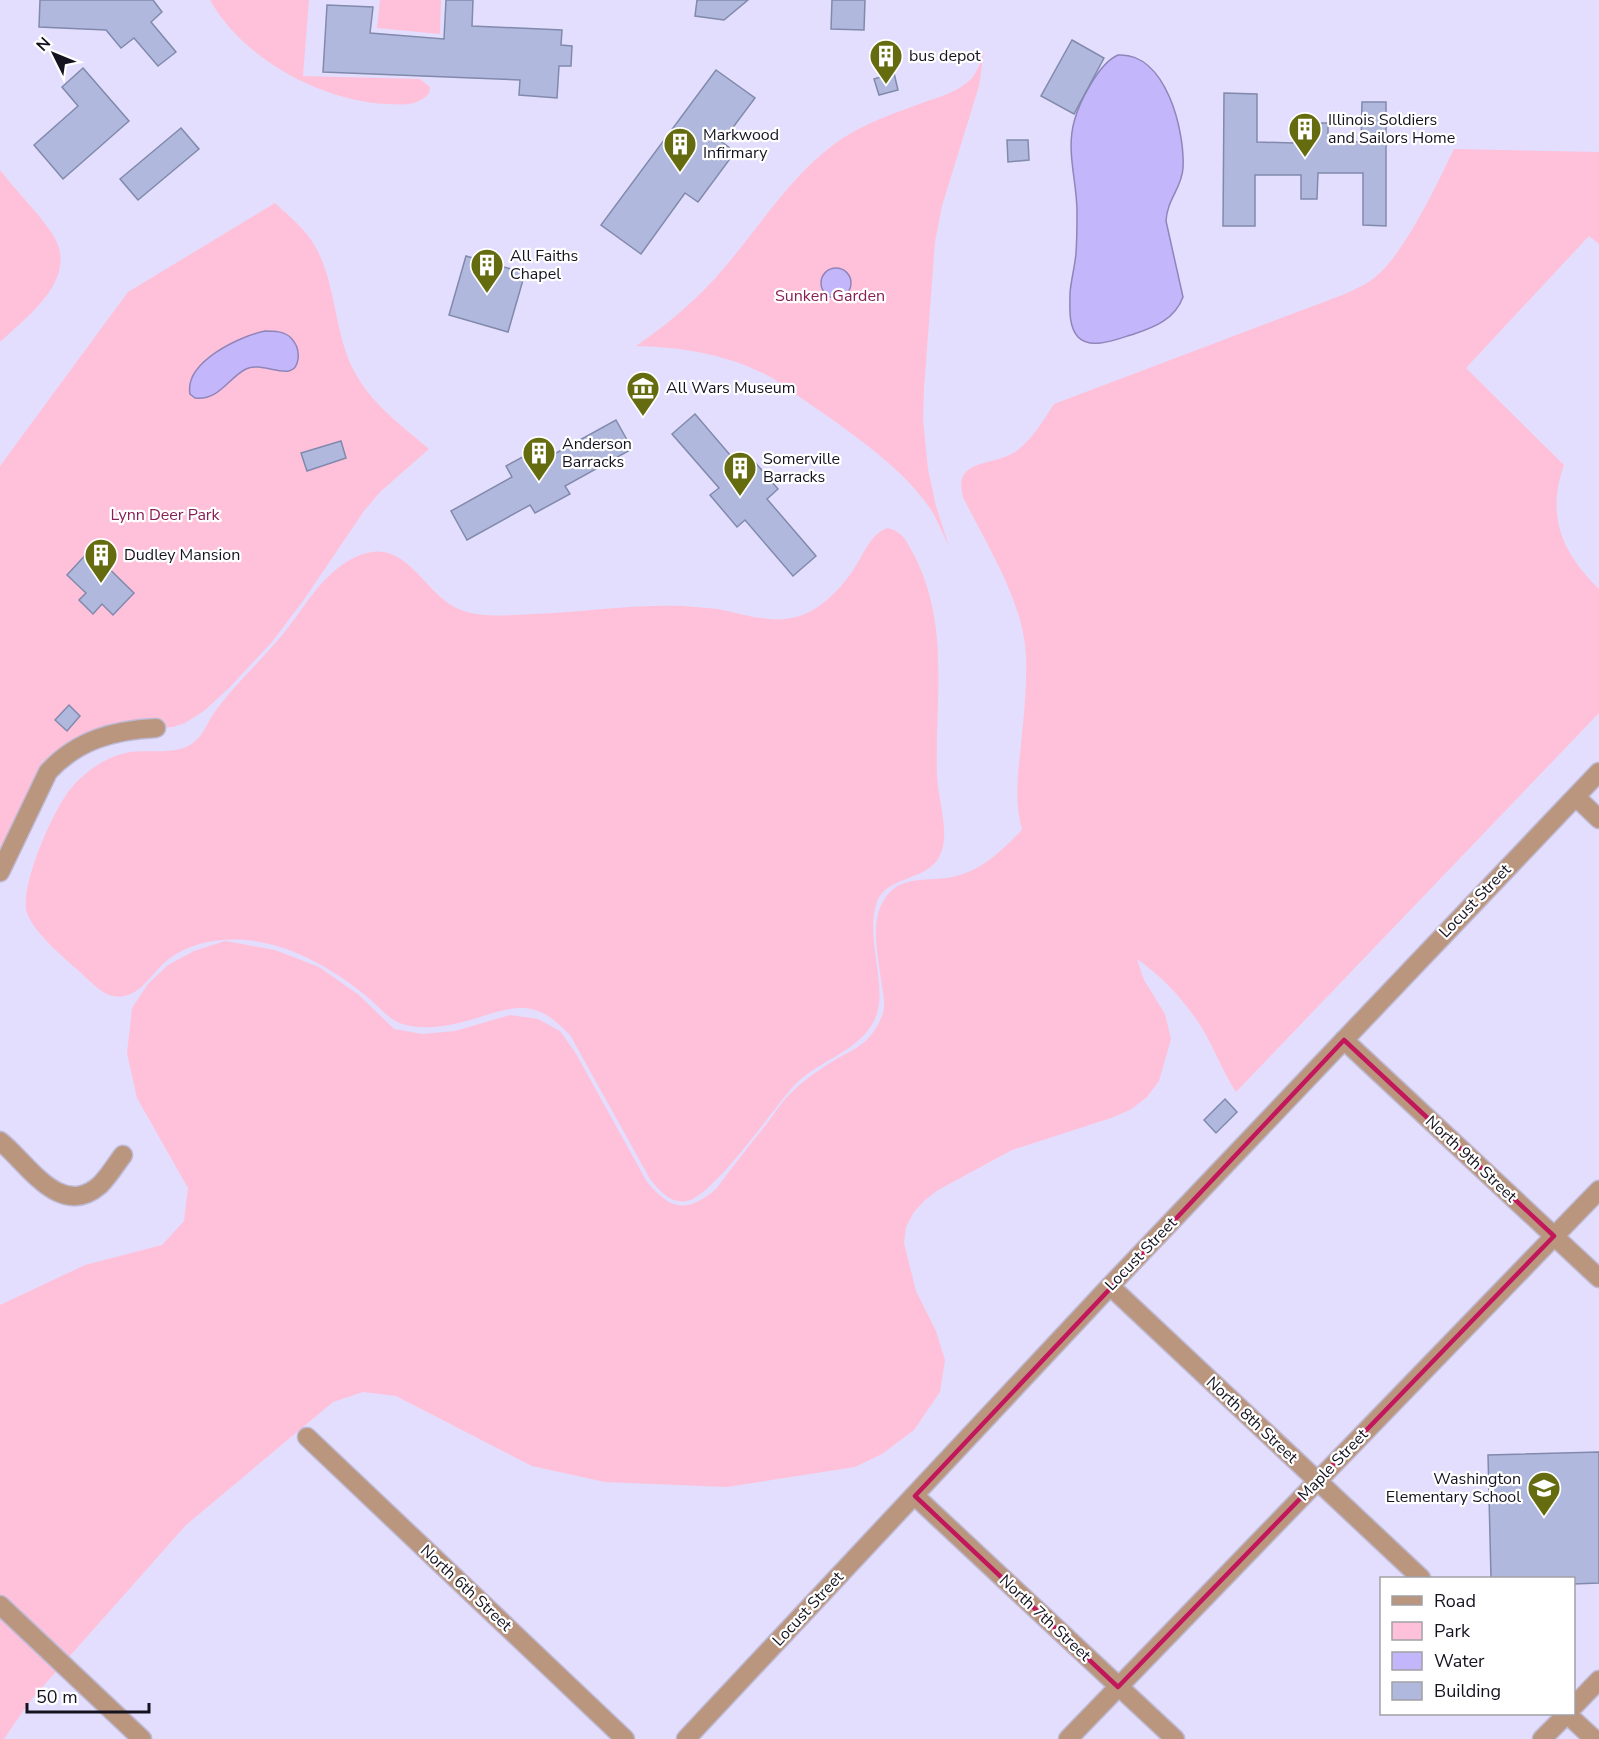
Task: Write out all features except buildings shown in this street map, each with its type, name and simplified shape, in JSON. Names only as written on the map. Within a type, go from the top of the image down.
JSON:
[{"type":"street","points":[[0,872],[48,772],[60,759],[73,749],[90,741],[118,733],[156,728]]},
{"type":"street","name":"Locust Street","points":[[686,1739],[1110,1286],[1599,772]]},
{"type":"street","points":[[1576,797],[1599,819]]},
{"type":"street","name":"North 9th Street","points":[[1344,1040],[1599,1278]]},
{"type":"street","points":[[0,1141],[41,1182],[66,1196],[79,1196],[92,1191],[102,1183],[123,1155]]},
{"type":"street","name":"Maple Street","points":[[1068,1739],[1599,1190]]},
{"type":"street","name":"North 8th Street","points":[[1110,1286],[1420,1577]]},
{"type":"street","name":"North 6th Street","points":[[307,1437],[625,1739]]},
{"type":"street","name":"North 7th Street","points":[[915,1496],[1175,1739]]},
{"type":"street","points":[[0,1605],[142,1739]]},
{"type":"street","points":[[1575,1705],[1599,1680]]},
{"type":"street","points":[[1542,1739],[1565,1715]]},
{"type":"street","points":[[1569,1715],[1594,1739]]},
{"type":"highlighted area","points":[[1344,1040],[1554,1236],[1118,1687],[915,1496]]},
{"type":"green space","points":[[210,0],[309,0],[303,76],[420,79],[430,87],[429,93],[416,102],[387,104],[336,95],[311,85],[286,73],[242,41],[224,21]]},
{"type":"green space","points":[[380,0],[441,0],[440,34],[377,28]]},
{"type":"green space","name":"Sunken Garden","points":[[984,51],[979,86],[942,206],[935,242],[924,389],[923,419],[928,469],[936,506],[949,547],[933,513],[902,475],[860,440],[774,379],[724,358],[672,348],[636,346],[671,320],[704,290],[779,198],[825,151],[852,132],[966,84],[979,66]]},
{"type":"green space","points":[[1454,149],[1599,152],[1599,244],[1589,236],[1466,368],[1564,465],[1557,501],[1557,517],[1561,533],[1575,562],[1599,589],[1599,713],[1236,1092],[1190,1010],[1165,982],[1137,959],[1144,980],[1165,1014],[1171,1039],[1159,1081],[1147,1097],[1130,1110],[1111,1118],[1012,1150],[938,1190],[914,1212],[906,1227],[904,1243],[916,1291],[936,1331],[945,1360],[940,1392],[914,1430],[882,1454],[855,1467],[727,1487],[605,1482],[532,1466],[396,1396],[363,1392],[333,1402],[186,1525],[30,1701],[4,1739],[0,1739],[0,1305],[85,1265],[162,1245],[184,1221],[188,1188],[137,1098],[127,1053],[132,1008],[148,984],[168,965],[194,951],[225,941],[275,950],[319,967],[359,995],[394,1029],[422,1034],[455,1031],[510,1015],[538,1019],[560,1031],[575,1052],[647,1182],[671,1203],[687,1205],[705,1197],[716,1189],[789,1095],[833,1061],[864,1043],[876,1028],[883,1014],[884,1003],[876,924],[883,901],[891,891],[905,883],[948,878],[975,869],[992,858],[1022,830],[1017,787],[1026,690],[1024,636],[1012,595],[963,497],[961,484],[963,476],[976,466],[1015,452],[1037,430],[1054,404],[1345,294],[1368,283],[1397,253],[1408,236]]},
{"type":"green space","points":[[0,170],[51,232],[59,248],[60,264],[56,279],[48,293],[0,342]]},
{"type":"green space","name":"Lynn Deer Park","points":[[275,203],[306,234],[322,260],[342,339],[360,381],[387,413],[429,449],[380,492],[364,511],[303,601],[272,642],[204,711],[185,723],[173,727],[156,728],[73,749],[0,865],[0,466],[128,292]]},
{"type":"green space","points":[[887,528],[901,534],[914,555],[925,581],[937,635],[937,773],[944,832],[942,850],[937,861],[929,868],[889,887],[881,895],[876,905],[873,934],[880,995],[874,1021],[857,1042],[800,1079],[726,1170],[698,1196],[687,1201],[670,1198],[661,1192],[650,1179],[570,1035],[545,1014],[515,1008],[445,1026],[406,1025],[391,1018],[357,989],[313,961],[281,947],[246,940],[213,941],[192,946],[164,963],[136,991],[117,997],[105,993],[94,985],[50,945],[36,929],[27,913],[27,888],[37,854],[58,808],[75,784],[95,767],[118,755],[128,752],[173,750],[192,744],[222,703],[283,634],[327,577],[350,560],[363,554],[379,551],[393,555],[405,562],[451,605],[481,615],[683,606],[718,609],[757,618],[786,619],[814,610],[830,598],[850,575],[872,539]]},
{"type":"water","points":[[1118,55],[1135,57],[1149,66],[1169,96],[1176,115],[1183,152],[1183,168],[1166,221],[1183,297],[1170,317],[1157,325],[1114,340],[1090,343],[1075,333],[1070,316],[1070,293],[1077,227],[1077,200],[1071,155],[1072,133],[1085,94],[1097,74]]},
{"type":"water","points":[[836,268],[842,269],[850,277],[850,289],[842,297],[836,298],[830,297],[822,289],[821,283],[822,277],[830,269]]},
{"type":"water","points":[[265,331],[282,333],[293,340],[298,353],[296,367],[285,371],[253,367],[240,373],[211,396],[195,398],[190,394],[190,382],[205,361],[216,352],[242,338]]},
{"type":"place","name":"bus depot","points":[[886,85]]},
{"type":"place","name":"Illinois Soldiers and Sailors Home","points":[[1305,158]]},
{"type":"place","name":"Markwood Infirmary","points":[[680,173]]},
{"type":"place","name":"All Faiths Chapel","points":[[487,294]]},
{"type":"place","name":"All Wars Museum","points":[[643,417]]},
{"type":"place","name":"Anderson Barracks","points":[[539,482]]},
{"type":"place","name":"Somerville Barracks","points":[[740,497]]},
{"type":"place","name":"Dudley Mansion","points":[[101,584]]},
{"type":"place","name":"Washington Elementary School","points":[[1544,1517]]}]
